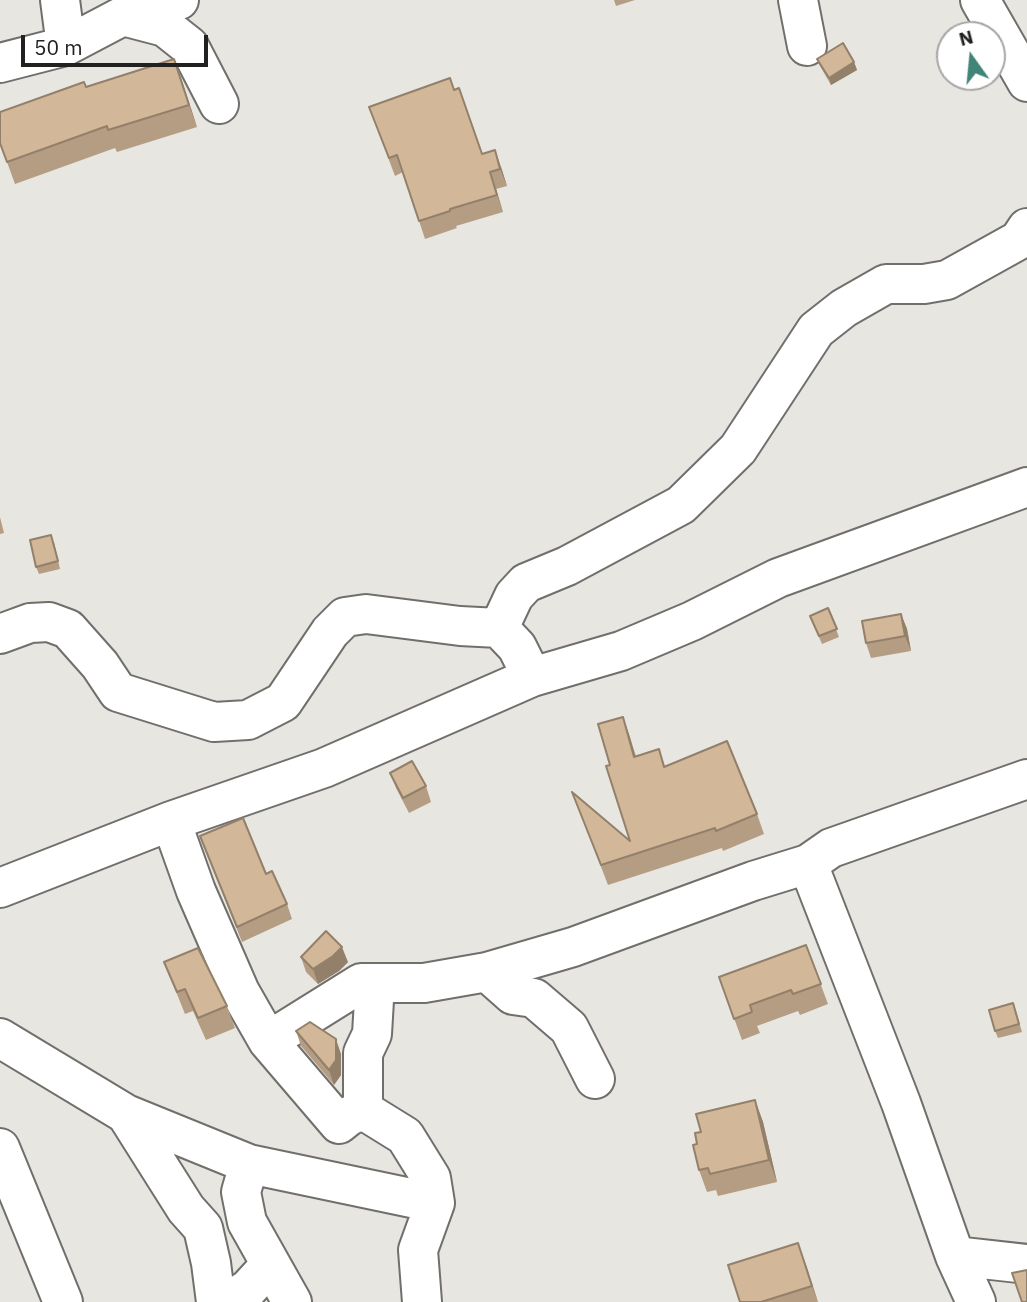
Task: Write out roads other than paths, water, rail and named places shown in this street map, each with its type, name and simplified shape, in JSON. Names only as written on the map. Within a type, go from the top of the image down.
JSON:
[{"type":"street","points":[[60,0],[66,46]]},
{"type":"street","points":[[0,63],[66,46],[123,16],[179,0]]},
{"type":"street","points":[[798,0],[807,46]]},
{"type":"street","points":[[979,0],[1027,82]]},
{"type":"street","points":[[123,16],[164,27],[189,46],[219,104]]},
{"type":"street","points":[[499,628],[514,596],[526,583],[567,566],[681,505],[738,449],[816,330],[844,308],[886,284],[924,284],[947,280],[1019,240],[1027,229]]},
{"type":"street","points":[[0,888],[171,821],[324,768],[532,677],[621,651],[692,621],[778,578],[1023,499]]},
{"type":"street","points":[[0,634],[30,623],[49,622],[68,629],[100,665],[118,692],[214,722],[248,720],[283,702],[330,632],[345,617],[366,614],[499,628],[517,647],[532,677]]},
{"type":"street","points":[[268,1041],[361,983],[424,983],[487,972],[573,947],[752,881],[808,864],[831,848],[1027,779]]},
{"type":"street","points":[[171,821],[196,891],[240,992],[268,1041],[339,1124],[363,1110]]},
{"type":"street","points":[[808,864],[901,1103],[955,1256],[976,1302]]},
{"type":"street","points":[[487,972],[513,995],[534,998],[569,1028],[595,1079]]},
{"type":"street","points":[[363,1110],[363,1054],[372,1034],[375,983]]},
{"type":"street","points":[[0,1038],[126,1114],[249,1164],[435,1203]]},
{"type":"street","points":[[363,1110],[405,1136],[431,1178],[435,1203],[418,1250],[422,1302]]},
{"type":"street","points":[[126,1114],[186,1209],[203,1228],[216,1302]]},
{"type":"street","points":[[0,1148],[62,1302]]},
{"type":"street","points":[[228,1302],[248,1289],[276,1286],[247,1222],[241,1192],[249,1164]]},
{"type":"street","points":[[955,1256],[1027,1264]]}]
